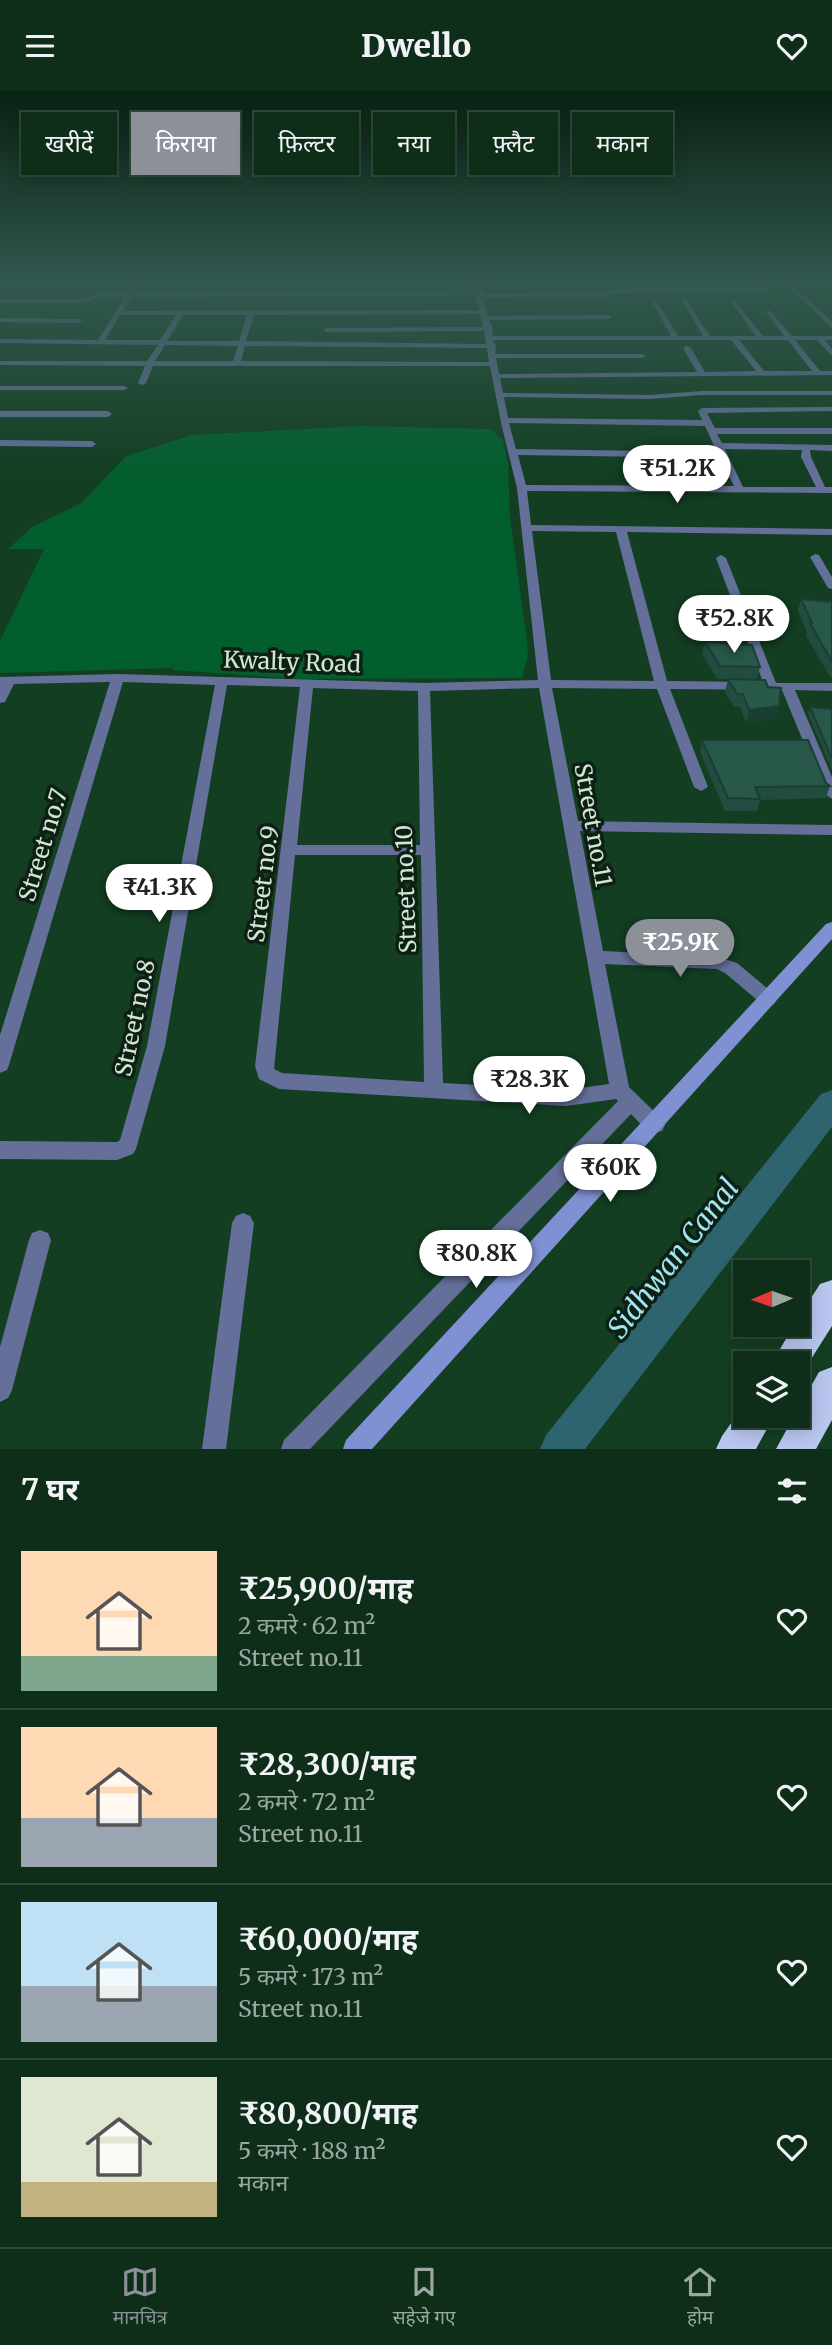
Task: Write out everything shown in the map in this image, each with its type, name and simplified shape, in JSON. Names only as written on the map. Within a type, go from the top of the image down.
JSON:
[{"type":"highway","points":[[797,1351],[832,1296]]},
{"type":"highway","points":[[794,1449],[832,1385]]},
{"type":"highway","points":[[735,1449],[748,1428]]},
{"type":"street","points":[[142,383],[159,347]]},
{"type":"street","points":[[236,364],[242,347]]},
{"type":"street","points":[[0,363],[236,364],[486,347]]},
{"type":"street","name":"Street no.11","points":[[492,347],[505,420],[522,488],[545,684],[570,826],[594,957],[624,1096]]},
{"type":"street","points":[[498,347],[642,356]]},
{"type":"street","points":[[740,347],[761,373]]},
{"type":"street","points":[[797,347],[818,373]]},
{"type":"street","points":[[687,348],[702,374]]},
{"type":"street","points":[[497,376],[832,373]]},
{"type":"street","points":[[0,388],[124,388]]},
{"type":"street","points":[[500,395],[650,397],[702,393],[832,393]]},
{"type":"street","points":[[740,490],[703,414],[704,410],[832,409]]},
{"type":"street","points":[[0,414],[108,414]]},
{"type":"street","points":[[505,420],[832,431]]},
{"type":"street","points":[[0,443],[92,444]]},
{"type":"street","points":[[806,447],[806,457],[827,490]]},
{"type":"street","points":[[513,453],[832,448]]},
{"type":"street","points":[[522,488],[827,490]]},
{"type":"street","points":[[525,528],[832,532]]},
{"type":"street","points":[[621,530],[662,685],[701,787]]},
{"type":"street","points":[[815,557],[832,586]]},
{"type":"street","points":[[721,558],[771,686]]},
{"type":"street","name":"Kwalty Road","points":[[5,681],[118,678],[424,687],[545,684],[832,687]]},
{"type":"street","name":"Street no.7","points":[[0,1065],[118,678]]},
{"type":"street","name":"Street no.8","points":[[0,1150],[117,1151],[126,1148],[129,1143],[156,1046],[222,680]]},
{"type":"street","points":[[0,699],[5,681]]},
{"type":"street","name":"Street no.9","points":[[307,685],[264,1066],[266,1074],[279,1081],[434,1090]]},
{"type":"street","points":[[787,686],[832,794]]},
{"type":"street","name":"Street no.10","points":[[424,687],[434,1090]]},
{"type":"street","points":[[570,826],[832,830]]},
{"type":"street","points":[[290,851],[428,850]]},
{"type":"street","points":[[355,1449],[655,1125],[832,928]]},
{"type":"street","points":[[594,957],[719,963],[731,968],[768,999]]},
{"type":"street","points":[[434,1090],[566,1098],[624,1096],[655,1125]]},
{"type":"street","points":[[293,1449],[624,1096]]},
{"type":"street","points":[[214,1449],[243,1223]]},
{"type":"street","points":[[0,1390],[40,1240]]},
{"type":"green space","points":[[359,426],[490,429],[503,440],[508,464],[510,517],[527,641],[528,655],[522,678],[302,679],[173,668],[0,673],[0,641],[44,549],[8,549],[32,527],[80,504],[126,456],[192,435]]},
{"type":"building","points":[[801,599],[832,602],[832,662],[810,623]]},
{"type":"building","points":[[705,642],[752,645],[760,667],[720,666]]},
{"type":"building","points":[[728,679],[765,680],[768,687],[781,688],[779,706],[749,710],[743,694],[737,694]]},
{"type":"building","points":[[810,707],[832,709],[832,759]]},
{"type":"building","points":[[702,740],[808,740],[826,783],[830,786],[755,787],[760,799],[728,798]]},
{"type":"waterway","name":"Sidhwan Canal","points":[[560,1449],[832,1103]]}]
